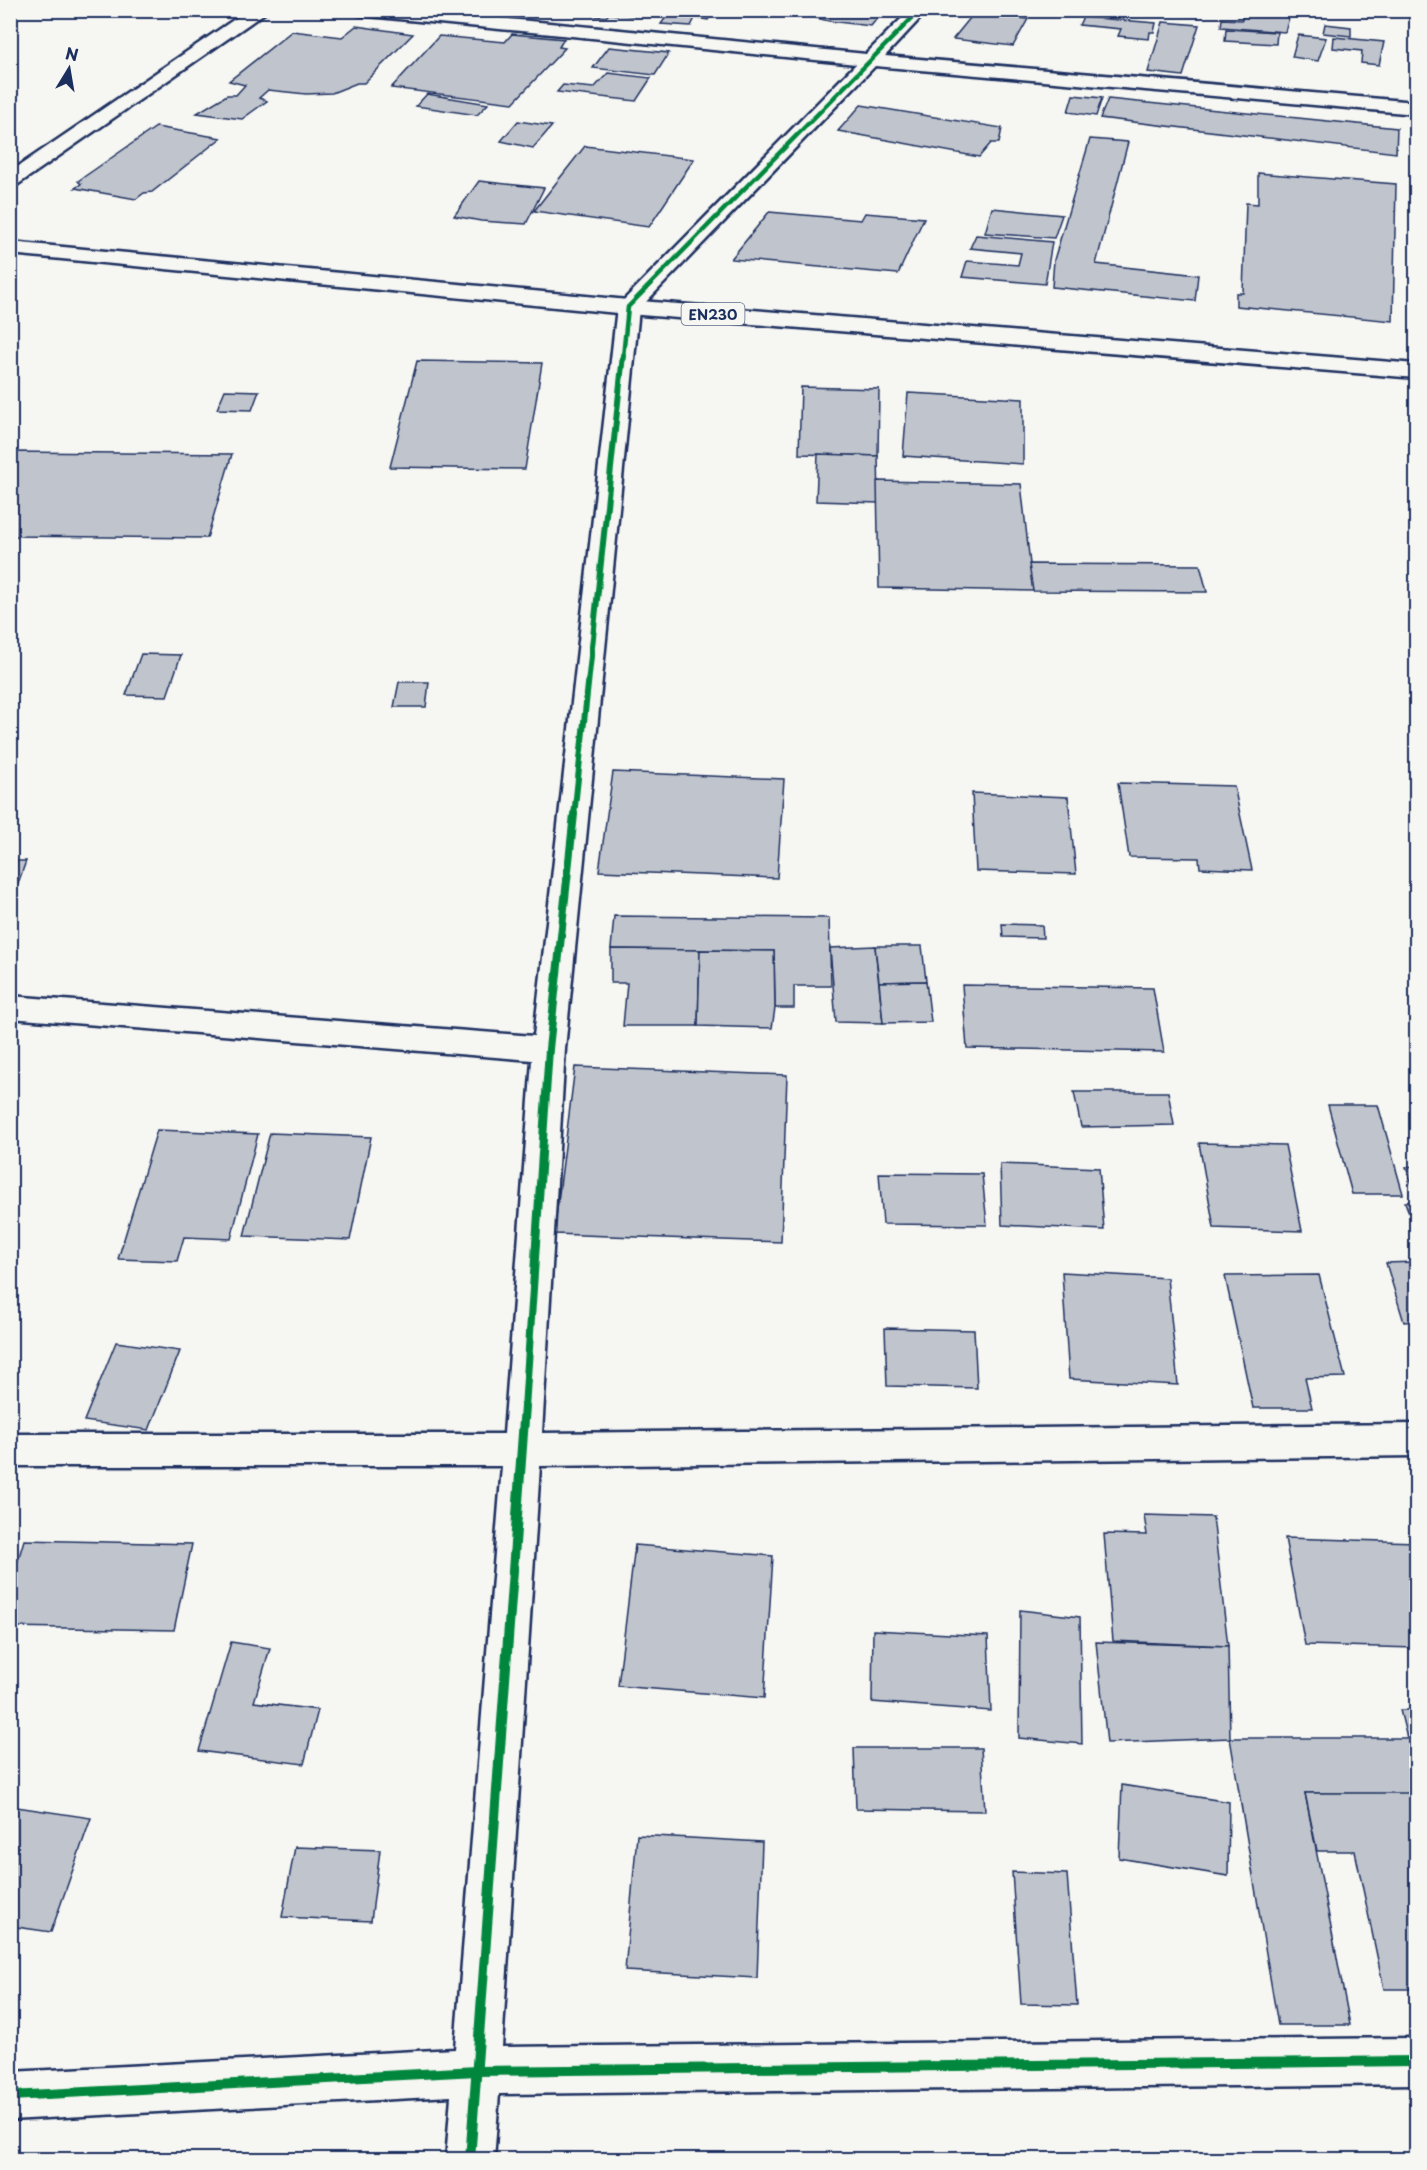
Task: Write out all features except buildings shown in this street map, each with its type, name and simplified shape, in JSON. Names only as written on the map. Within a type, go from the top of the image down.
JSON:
[{"type":"street","points":[[10,182],[261,10]]},
{"type":"street","points":[[358,10],[871,60],[1416,108]]},
{"type":"street","points":[[470,2160],[549,1049],[628,307],[920,10]]},
{"type":"street","name":"EN230","points":[[10,248],[628,307],[1416,371]]},
{"type":"street","points":[[10,1007],[549,1049]]},
{"type":"street","points":[[10,1450],[522,1450],[1416,1440]]},
{"type":"street","points":[[10,2096],[477,2071],[1416,2061]]},
{"type":"cycle path","points":[[470,2160],[549,1049],[628,307],[920,10]]},
{"type":"cycle path","points":[[10,2096],[477,2071],[1416,2061]]}]
